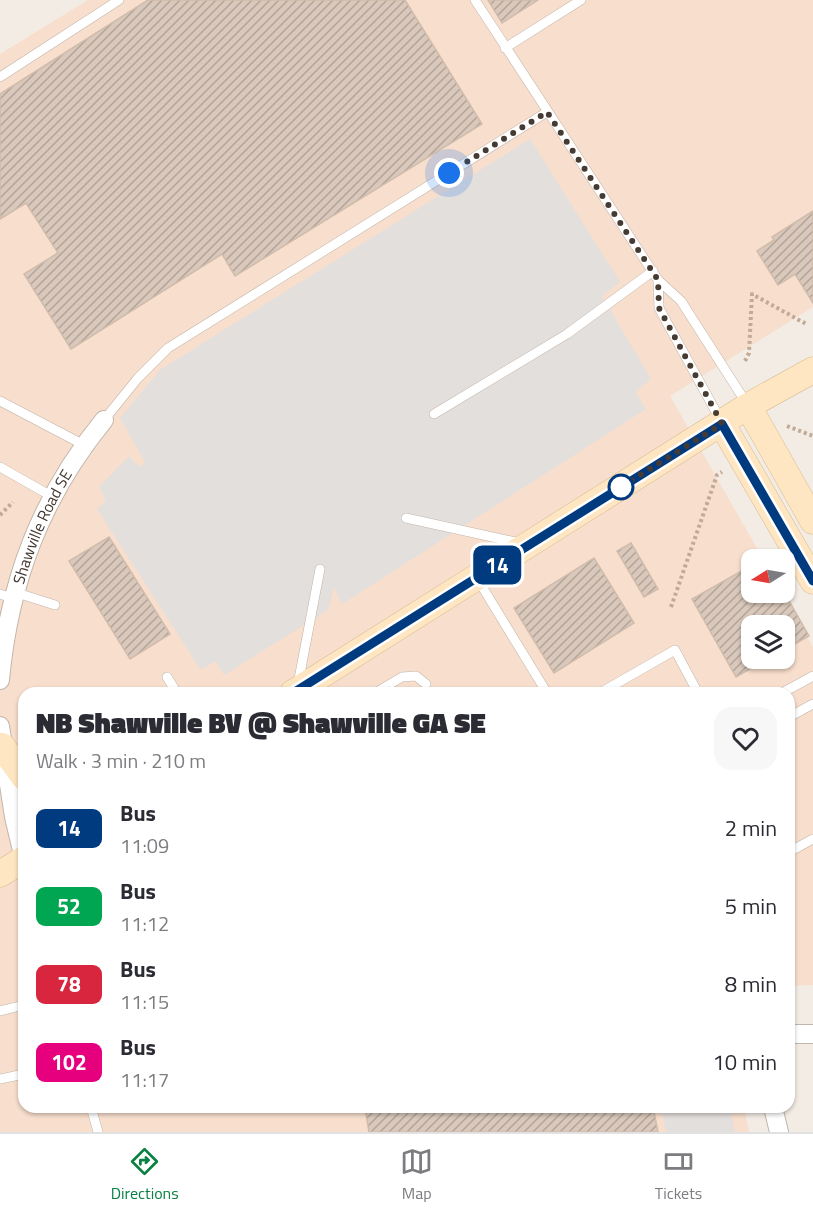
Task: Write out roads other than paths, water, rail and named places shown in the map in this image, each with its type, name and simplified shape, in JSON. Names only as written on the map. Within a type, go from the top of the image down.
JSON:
[{"type":"street","points":[[303,687],[748,406],[813,370]]},
{"type":"street","points":[[748,406],[813,521]]},
{"type":"street","name":"Shawville Road SE","points":[[0,680],[9,595],[53,496],[84,445],[104,420]]},
{"type":"street","points":[[722,424],[813,581]]},
{"type":"street","points":[[1,736],[18,766]]},
{"type":"street","points":[[1,736],[18,827]]},
{"type":"street","points":[[0,874],[18,863]]},
{"type":"street","points":[[795,1034],[813,1034]]},
{"type":"street","points":[[774,1113],[779,1132]]},
{"type":"lane","points":[[0,77],[119,0]]},
{"type":"lane","points":[[475,0],[658,280],[681,301],[748,406]]},
{"type":"lane","points":[[505,48],[581,0]]},
{"type":"lane","points":[[104,420],[138,378],[168,348],[547,112]]},
{"type":"lane","points":[[434,414],[567,334],[653,271]]},
{"type":"lane","points":[[658,280],[659,308],[722,424]]},
{"type":"lane","points":[[0,402],[84,445]]},
{"type":"lane","points":[[0,467],[53,496]]},
{"type":"lane","points":[[406,518],[528,545]]},
{"type":"lane","points":[[296,687],[320,569]]},
{"type":"lane","points":[[477,578],[543,687]]},
{"type":"lane","points":[[9,595],[55,605]]},
{"type":"lane","points":[[610,687],[675,650],[695,687]]},
{"type":"lane","points":[[385,687],[402,677],[416,676],[426,684]]},
{"type":"lane","points":[[793,687],[813,676]]},
{"type":"lane","points":[[167,677],[173,687]]},
{"type":"lane","points":[[795,714],[813,704]]},
{"type":"lane","points":[[795,849],[813,840]]},
{"type":"lane","points":[[0,1011],[18,1006]]},
{"type":"lane","points":[[0,1079],[18,1075]]},
{"type":"lane","points":[[93,1113],[98,1132]]}]
